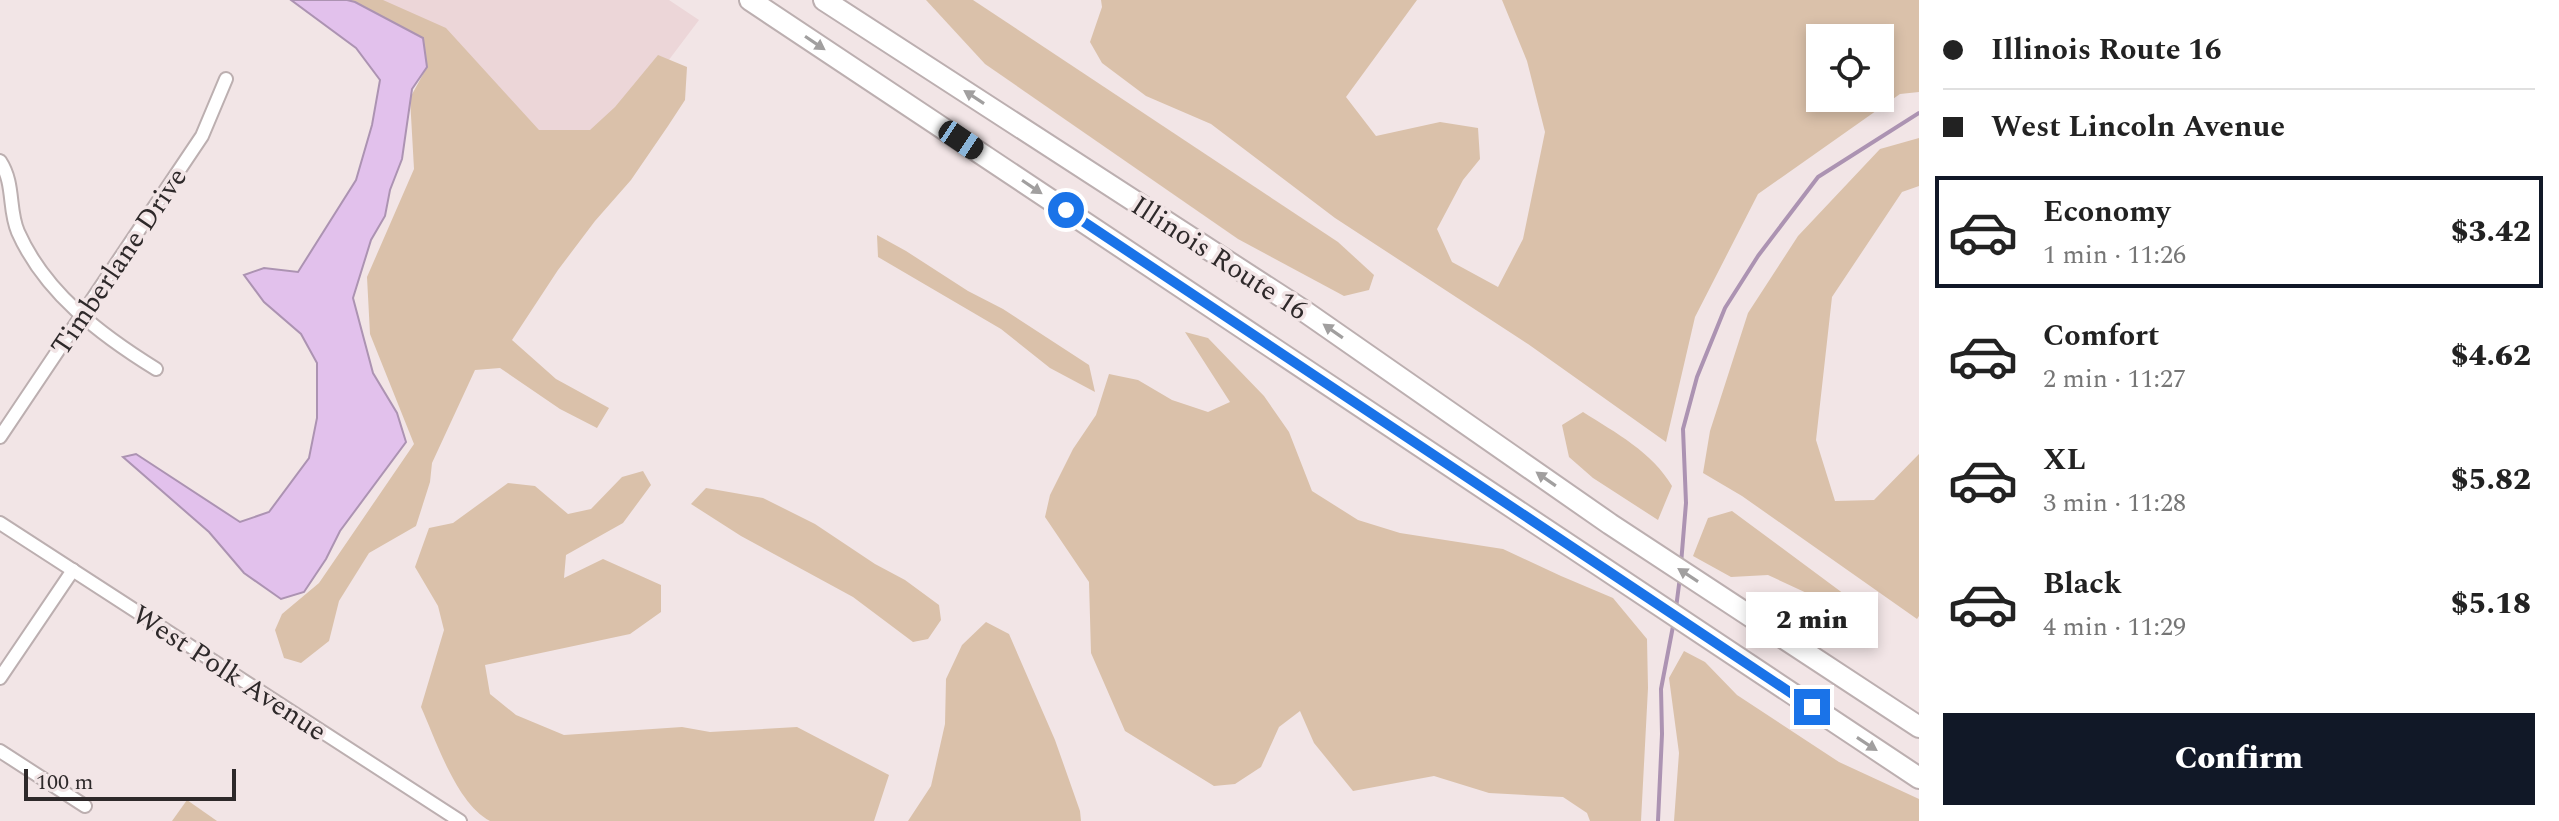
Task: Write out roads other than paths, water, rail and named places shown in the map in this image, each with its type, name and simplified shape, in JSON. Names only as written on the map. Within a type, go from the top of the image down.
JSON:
[{"type":"main road","name":"Illinois Route 16","points":[[750,0],[1919,778]]},
{"type":"main road","name":"Illinois Route 16","points":[[824,0],[1307,313],[1610,524],[1919,727]]},
{"type":"street","name":"Timberlane Drive","points":[[0,437],[202,136],[226,79]]},
{"type":"street","points":[[0,161],[11,185],[13,218],[18,231],[53,286],[80,315],[123,349],[156,369]]},
{"type":"street","name":"West Polk Avenue","points":[[0,523],[460,821]]},
{"type":"street","points":[[0,678],[73,570]]},
{"type":"street","points":[[0,751],[85,806]]},
{"type":"waterway","points":[[1681,564],[1686,503],[1683,429],[1697,377],[1725,308],[1758,256],[1818,177],[1919,113]]},
{"type":"waterway","points":[[1676,608],[1680,577]]},
{"type":"waterway","points":[[1658,821],[1661,689],[1674,621]]}]
